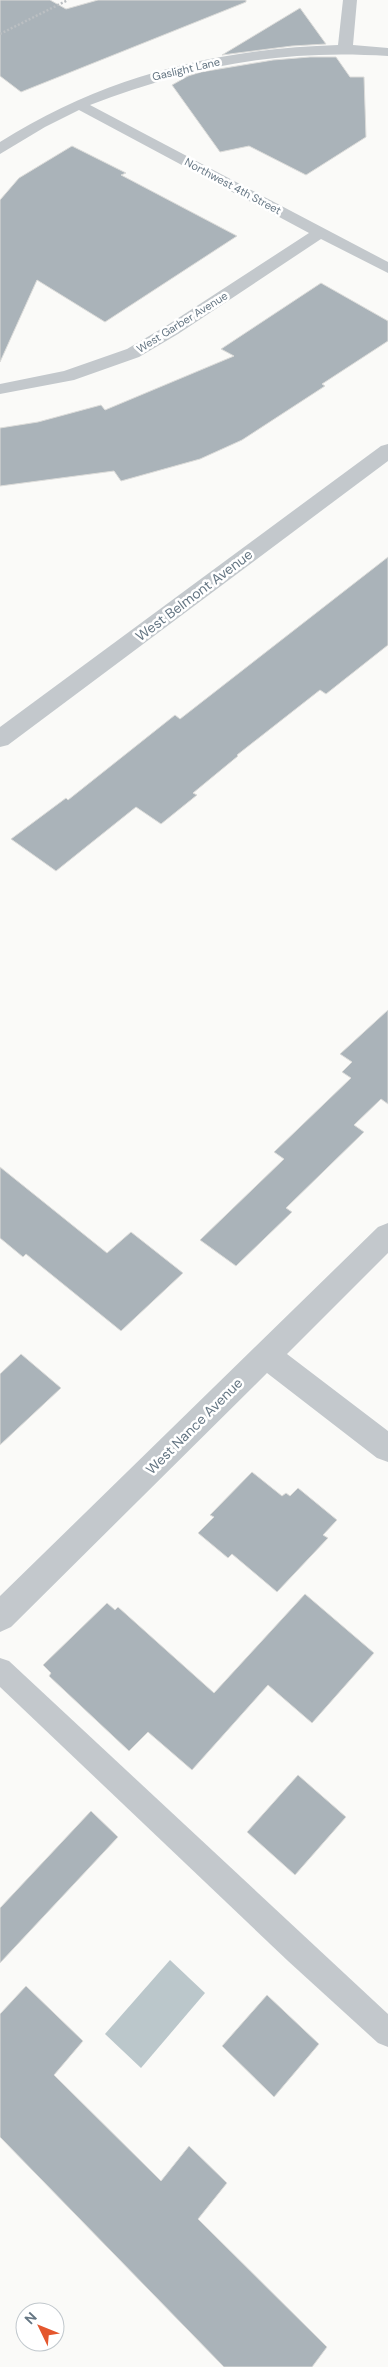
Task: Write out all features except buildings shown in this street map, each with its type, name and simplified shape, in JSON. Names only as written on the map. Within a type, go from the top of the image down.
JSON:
[{"type":"street","name":"West Belmont Avenue","points":[[0,739],[388,451]]},
{"type":"street","name":"West Nance Avenue","points":[[0,1617],[388,1235]]},
{"type":"street","points":[[266,1356],[388,1449]]},
{"type":"lane","points":[[345,49],[350,0]]},
{"type":"lane","name":"Gaslight Lane","points":[[0,149],[38,123],[78,104],[150,77],[219,61],[268,54],[345,49],[388,52]]},
{"type":"lane","name":"Northwest 4th Street","points":[[78,104],[388,268]]},
{"type":"lane","name":"West Garber Avenue","points":[[0,389],[68,376],[133,353],[172,330],[321,232]]},
{"type":"lane","points":[[0,1670],[290,1945],[388,2033]]},
{"type":"path","points":[[0,34],[68,0]]},
{"type":"shaded area","points":[[170,1960],[205,1993],[141,2068],[105,2034]]}]
